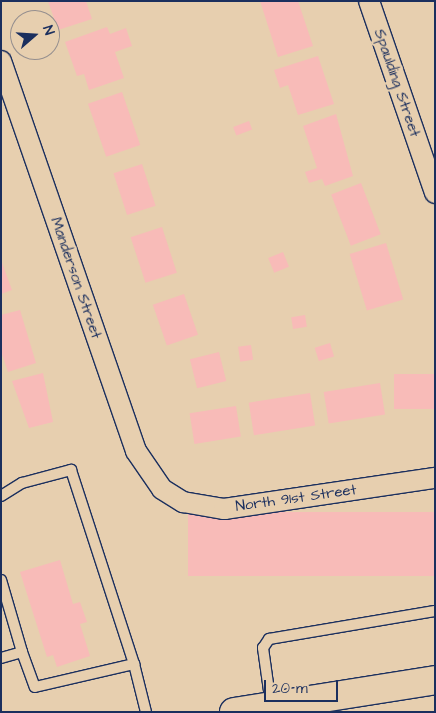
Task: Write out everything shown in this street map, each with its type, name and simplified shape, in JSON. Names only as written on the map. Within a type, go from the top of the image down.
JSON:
[{"type":"main road","points":[[234,712],[435,680]]},
{"type":"street","name":"Spaulding Street","points":[[369,1],[435,193]]},
{"type":"street","name":"Manderson Street","points":[[1,61],[136,451],[162,489]]},
{"type":"street","name":"North 91st Street","points":[[162,489],[183,502],[224,509],[435,478]]},
{"type":"lane","points":[[1,496],[22,484],[72,470],[134,664],[146,712]]},
{"type":"lane","points":[[1,580],[22,652],[35,687],[134,664]]},
{"type":"lane","points":[[271,706],[263,648],[269,639],[435,611]]},
{"type":"lane","points":[[1,658],[22,652]]},
{"type":"building","points":[[48,1],[86,1],[92,19],[60,29],[60,10],[51,10]]},
{"type":"building","points":[[260,1],[298,1],[313,46],[278,57]]},
{"type":"building","points":[[107,27],[110,34],[126,28],[132,46],[115,52],[124,78],[89,90],[84,74],[77,76],[65,42]]},
{"type":"building","points":[[318,56],[334,104],[298,115],[288,85],[280,88],[274,70]]},
{"type":"building","points":[[122,92],[140,145],[106,157],[88,104]]},
{"type":"building","points":[[336,114],[353,176],[325,186],[322,179],[309,183],[305,172],[317,168],[303,126]]},
{"type":"building","points":[[249,121],[252,129],[236,135],[233,127]]},
{"type":"building","points":[[142,164],[156,206],[127,215],[113,173]]},
{"type":"building","points":[[361,183],[381,234],[351,246],[331,194]]},
{"type":"building","points":[[162,227],[177,273],[145,283],[131,237]]},
{"type":"building","points":[[386,243],[403,299],[367,311],[350,254]]},
{"type":"building","points":[[283,252],[289,267],[274,273],[268,258]]},
{"type":"building","points":[[1,260],[12,290],[1,294]]},
{"type":"building","points":[[184,294],[198,335],[167,345],[153,305]]},
{"type":"building","points":[[20,310],[36,363],[8,372],[1,351],[1,315]]},
{"type":"building","points":[[305,315],[307,327],[293,329],[291,317]]},
{"type":"building","points":[[330,343],[334,356],[319,361],[315,348]]},
{"type":"building","points":[[251,345],[253,360],[240,362],[238,347]]},
{"type":"building","points":[[219,352],[226,381],[197,388],[190,359]]},
{"type":"building","points":[[43,373],[53,422],[29,428],[12,381]]},
{"type":"building","points":[[394,374],[435,374],[435,409],[394,409]]},
{"type":"building","points":[[380,383],[385,415],[329,424],[324,392]]},
{"type":"building","points":[[310,393],[315,426],[254,435],[249,403]]},
{"type":"building","points":[[236,406],[241,437],[194,444],[190,413]]},
{"type":"building","points":[[188,512],[435,512],[435,576],[188,576]]},
{"type":"building","points":[[60,560],[73,604],[80,602],[87,622],[80,624],[90,656],[57,667],[53,655],[47,657],[20,572]]}]
